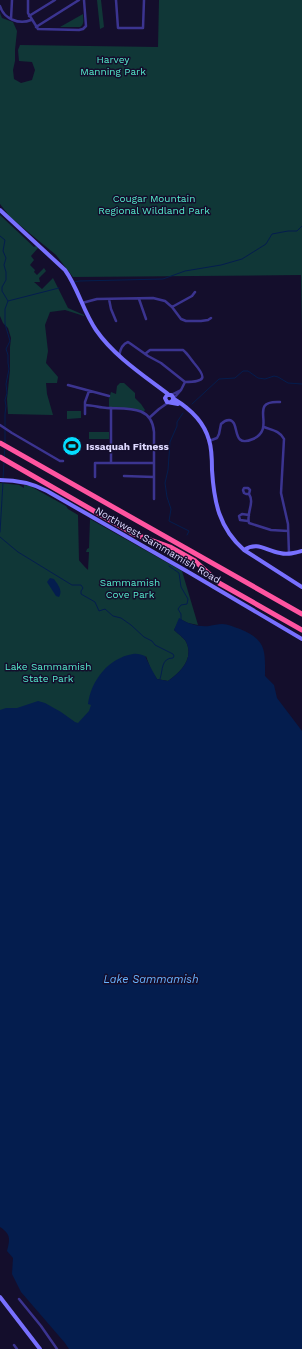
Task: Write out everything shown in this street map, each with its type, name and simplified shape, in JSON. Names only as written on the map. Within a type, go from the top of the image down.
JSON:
[{"type":"highway","points":[[4,443],[44,468],[302,614]]},
{"type":"highway","points":[[2,458],[134,534],[170,547],[195,561],[219,583],[302,630]]},
{"type":"street","points":[[11,19],[12,0]]},
{"type":"street","points":[[28,0],[29,16],[36,27],[42,30],[79,30],[84,28],[86,24],[84,0]]},
{"type":"street","points":[[29,16],[55,0]]},
{"type":"street","points":[[36,27],[79,0]]},
{"type":"street","points":[[116,0],[118,28],[143,28],[144,0]]},
{"type":"street","points":[[0,6],[3,14],[11,19],[22,22],[31,20]]},
{"type":"street","points":[[0,210],[60,266],[75,287],[95,329],[104,341],[119,356],[170,398],[182,405],[202,424],[210,441],[214,496],[226,530],[236,543],[244,550],[302,588]]},
{"type":"street","points":[[172,307],[192,296],[195,292]]},
{"type":"street","points":[[82,303],[97,299],[153,298],[165,301],[172,307],[181,319],[186,321],[201,321],[211,318]]},
{"type":"street","points":[[110,299],[111,309],[116,321]]},
{"type":"street","points":[[139,299],[146,319]]},
{"type":"street","points":[[119,356],[121,349],[128,342],[145,354],[161,363],[185,382],[198,382],[201,380],[202,372],[183,350],[150,350],[145,354]]},
{"type":"street","points":[[114,351],[121,349]]},
{"type":"street","points":[[149,418],[170,398],[181,390],[185,382]]},
{"type":"street","points":[[68,385],[109,396]]},
{"type":"street","points":[[85,414],[85,404],[88,390]]},
{"type":"street","points":[[210,441],[219,436],[220,426],[224,421],[229,420],[234,422],[237,436],[240,439],[245,441],[256,437],[264,427],[263,407],[268,402],[280,402]]},
{"type":"street","points":[[85,404],[136,410],[149,418],[154,430],[154,499]]},
{"type":"street","points":[[111,463],[112,408]]},
{"type":"street","points":[[1,426],[60,461],[63,461]]},
{"type":"street","points":[[264,427],[278,432],[284,439],[281,493],[288,519],[289,554]]},
{"type":"street","points":[[95,477],[95,463],[154,463]]},
{"type":"street","points":[[124,476],[154,477]]},
{"type":"street","name":"Northwest Sammamish Road","points":[[2,480],[28,483],[47,491],[302,639]]},
{"type":"street","points":[[248,520],[251,501],[249,494]]},
{"type":"street","points":[[249,515],[242,514],[239,516],[240,520],[248,520],[251,524],[271,530],[288,531]]},
{"type":"street","points":[[244,550],[254,546],[279,553],[289,554],[302,551]]},
{"type":"street","points":[[0,1296],[40,1349]]},
{"type":"street","points":[[18,1299],[41,1326],[57,1349]]},
{"type":"street","points":[[14,1345],[17,1349]]},
{"type":"green space","points":[[97,0],[101,0],[104,27],[100,29]]},
{"type":"green space","name":"Cougar Mountain Regional Wildland Park","points":[[159,0],[302,0],[302,334],[301,275],[73,277],[56,255],[10,217],[0,204],[0,13],[2,18],[13,22],[17,31],[13,70],[14,79],[21,83],[32,80],[35,70],[32,62],[19,61],[18,50],[20,45],[158,47]]},
{"type":"green space","points":[[83,14],[82,26],[60,27]]},
{"type":"green space","points":[[0,215],[34,247],[36,246],[38,248],[31,256],[34,260],[30,265],[35,270],[34,272],[37,275],[44,268],[46,271],[39,278],[40,282],[34,282],[42,289],[53,278],[68,308],[84,315],[65,310],[50,312],[45,325],[48,351],[46,363],[58,377],[57,383],[46,383],[47,394],[53,415],[8,414],[7,399],[11,338],[8,328],[3,323],[0,316]]},
{"type":"green space","points":[[120,383],[124,383],[135,393],[135,398],[145,410],[143,413],[138,410],[109,408],[111,392],[116,394],[117,386]]},
{"type":"green space","points":[[67,411],[81,411],[81,418],[67,419]]},
{"type":"green space","points":[[89,432],[109,432],[109,439],[89,439]]},
{"type":"green space","name":"Lake Sammamish State Park","points":[[0,483],[19,485],[24,488],[24,485],[30,486],[66,506],[78,515],[79,560],[88,570],[89,552],[86,552],[89,548],[90,519],[182,571],[198,625],[188,623],[180,619],[174,630],[184,638],[187,644],[187,661],[181,670],[168,681],[157,679],[151,670],[146,656],[100,726],[0,727]]},
{"type":"water","points":[[50,578],[54,579],[60,588],[59,597],[56,596],[47,582]]},
{"type":"water","name":"Lake Sammamish","points":[[179,618],[194,625],[229,625],[255,637],[263,647],[265,676],[274,685],[277,698],[302,731],[302,1349],[69,1349],[21,1292],[12,1274],[13,1258],[7,1251],[9,1237],[0,1227],[0,710],[6,708],[17,708],[38,701],[45,703],[78,723],[89,711],[91,705],[88,704],[90,695],[102,672],[116,660],[133,654],[145,656],[157,679],[168,681],[181,670],[187,661],[188,650],[186,642],[184,638],[174,630]]},
{"type":"waterway","points":[[74,282],[163,279],[185,271],[221,265],[242,259],[266,244],[272,234],[297,231],[302,226]]},
{"type":"waterway","points":[[0,236],[5,240],[3,251],[6,258],[4,265],[6,280],[2,287],[2,291],[8,301],[5,309],[5,324],[10,341],[6,349],[9,369],[6,384],[7,393],[5,400],[5,427]]},
{"type":"waterway","points":[[8,301],[59,288]]},
{"type":"waterway","points":[[192,404],[219,379],[235,378],[243,371],[248,371],[258,378],[265,379],[274,376],[288,383],[302,384]]},
{"type":"waterway","points":[[183,413],[177,422],[177,426],[170,442],[168,470],[165,483],[171,509],[169,521],[189,531],[187,535]]},
{"type":"waterway","points":[[5,430],[5,443]]},
{"type":"waterway","points":[[4,457],[5,448]]},
{"type":"waterway","points":[[3,479],[4,462]]},
{"type":"waterway","points":[[0,532],[3,482]]},
{"type":"waterway","points":[[0,537],[18,552],[72,585],[81,585],[83,588],[81,594],[95,602],[99,611],[105,609],[113,616],[121,618],[144,637],[152,641],[155,645],[173,654],[173,658],[164,662],[160,679]]},
{"type":"waterway","points":[[169,566],[179,573],[181,587],[188,599],[187,604],[181,605],[178,609],[181,614],[181,620]]},
{"type":"place","name":"Issaquah Fitness","points":[[72,446]]},
{"type":"park label","name":"Harvey Manning Park","points":[[113,64]]},
{"type":"park label","name":"Sammamish Cove Park","points":[[130,588]]}]
